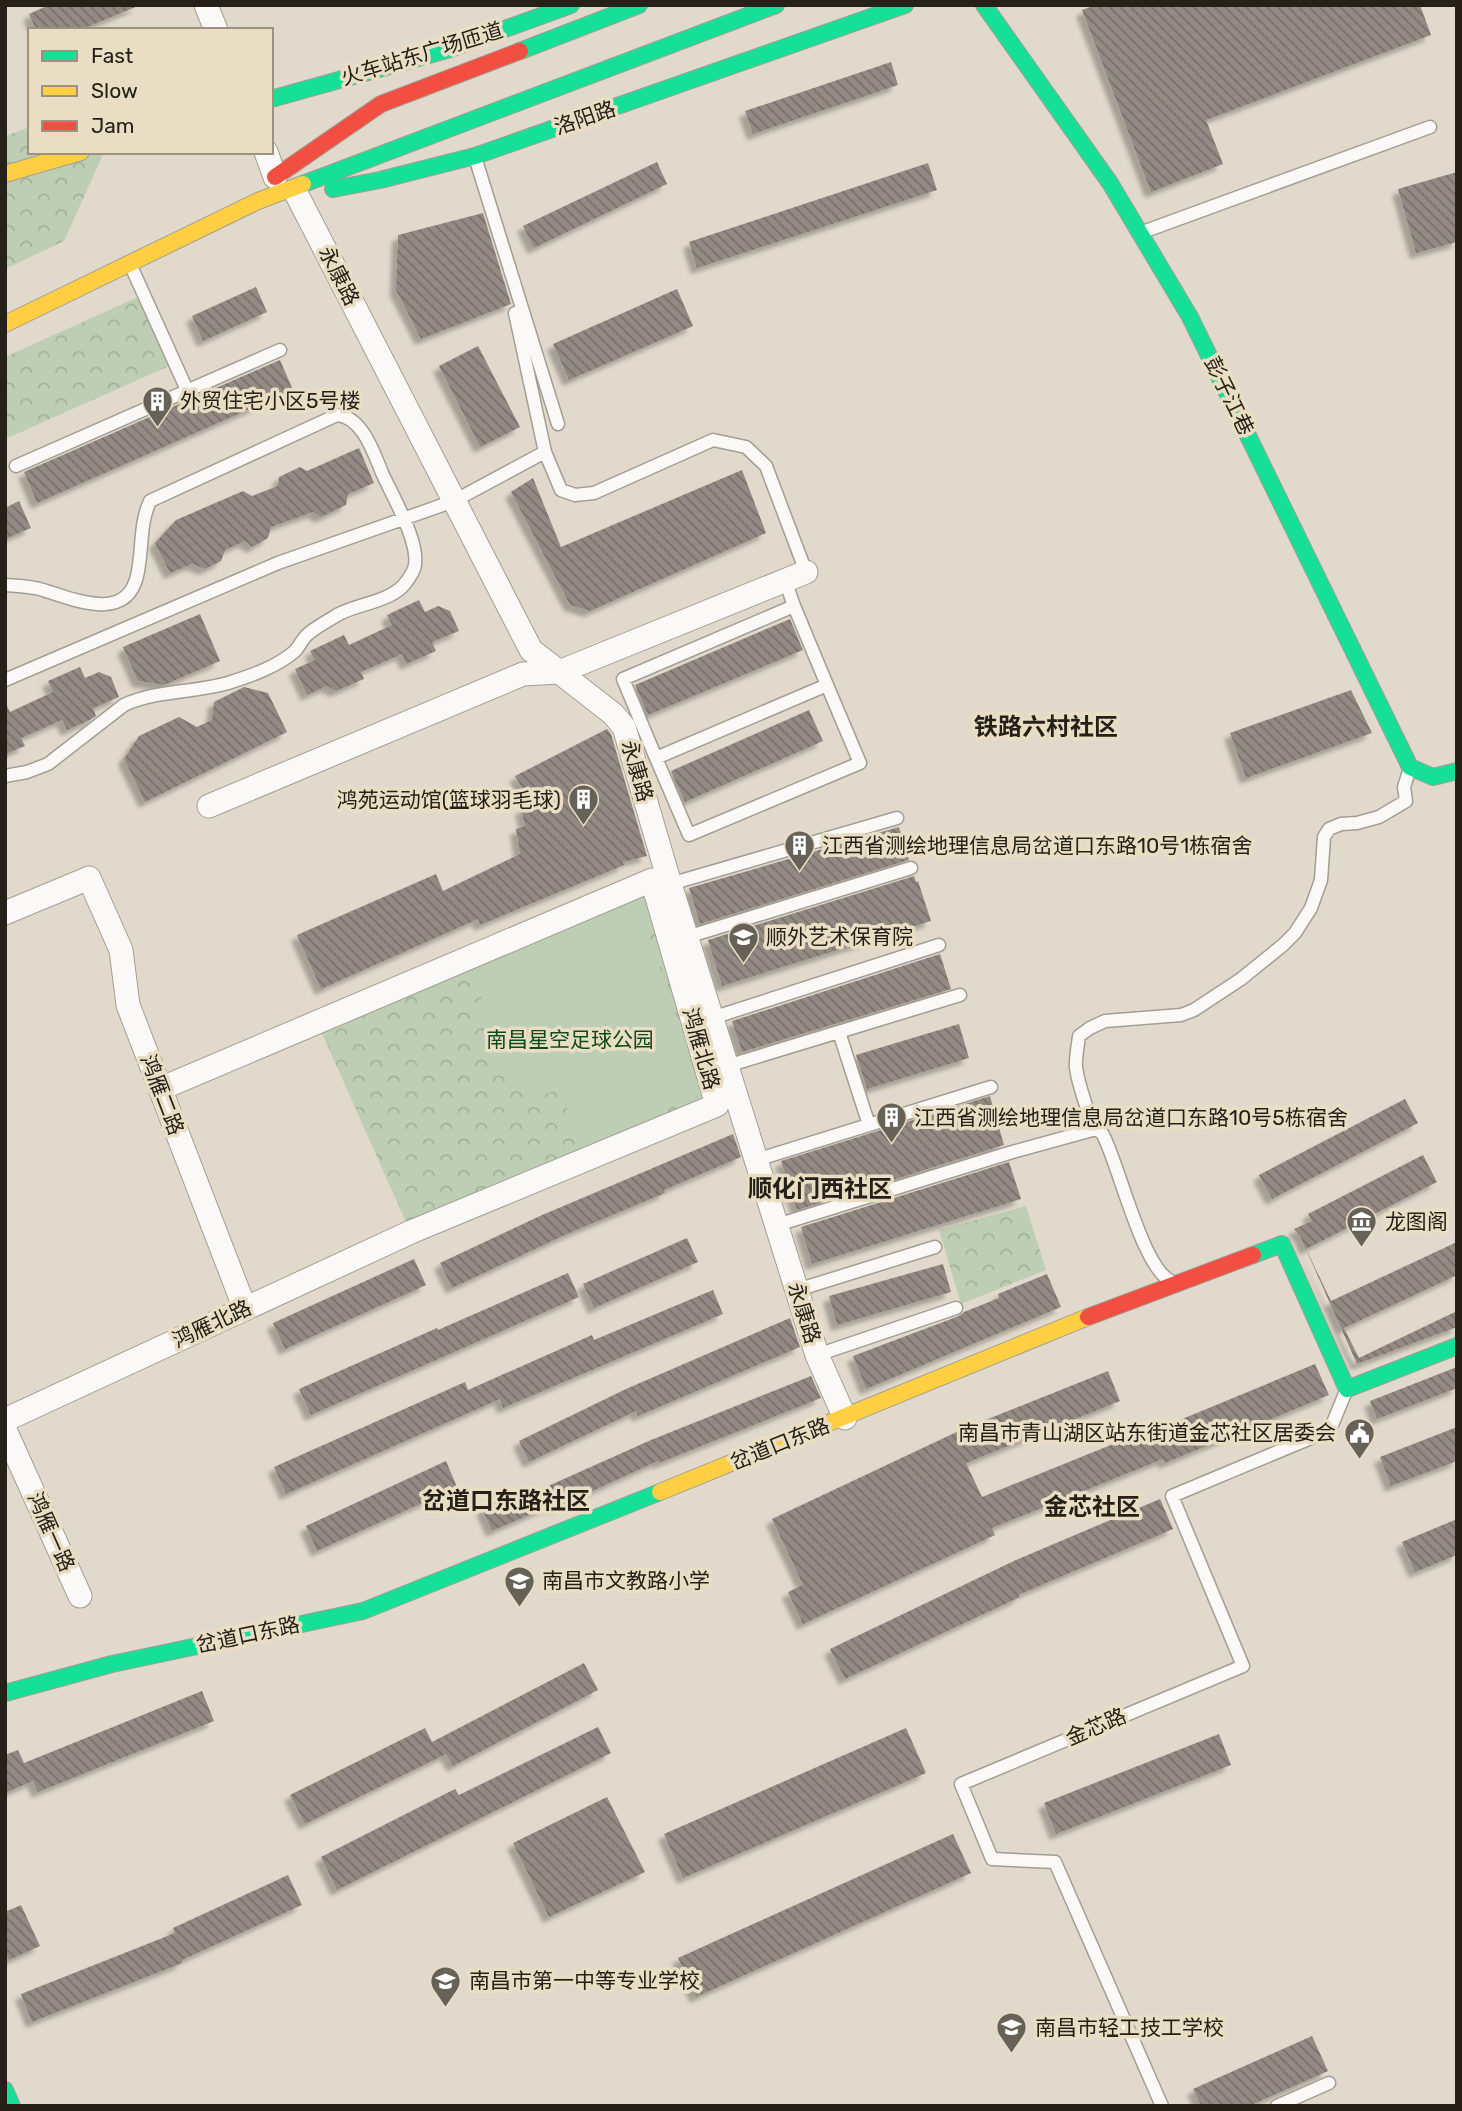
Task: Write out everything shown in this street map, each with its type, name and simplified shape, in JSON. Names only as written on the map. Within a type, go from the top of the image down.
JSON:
[{"type":"main road","name":"火车站东广场匝道","points":[[273,98],[450,49],[571,5]]},
{"type":"main road","points":[[275,177],[381,104],[639,5]]},
{"type":"main road","name":"洛阳路","points":[[5,324],[130,263],[255,209],[776,5]]},
{"type":"main road","name":"洛阳路","points":[[255,209],[297,195],[380,180],[475,156],[905,5]]},
{"type":"main road","name":"彭子江巷","points":[[984,5],[1110,183],[1191,317],[1410,767]]},
{"type":"main road","points":[[237,193],[338,152]]},
{"type":"main road","points":[[5,174],[74,154]]},
{"type":"main road","points":[[50,321],[74,291]]},
{"type":"main road","points":[[1410,767],[1433,777],[1457,771]]},
{"type":"main road","name":"岔道口东路","points":[[5,1693],[112,1664],[363,1611],[845,1418],[1085,1318],[1282,1244],[1347,1389]]},
{"type":"main road","points":[[1347,1389],[1457,1346]]},
{"type":"main road","points":[[5,2090],[12,2106]]},
{"type":"street","points":[[206,5],[215,28]]},
{"type":"street","points":[[267,154],[275,177]]},
{"type":"street","name":"永康路","points":[[297,195],[531,650],[612,714],[624,727],[670,884],[817,1355],[845,1418]]},
{"type":"street","points":[[209,806],[523,674],[559,672],[806,572]]},
{"type":"street","name":"鸿雁二路","points":[[5,913],[89,878],[121,950],[128,1005],[245,1309]]},
{"type":"street","name":"鸿雁北路","points":[[5,1420],[411,1232],[717,1105],[652,880],[160,1089]]},
{"type":"street","name":"鸿雁一路","points":[[5,1430],[80,1596]]},
{"type":"lane","points":[[1140,233],[1430,127]]},
{"type":"lane","points":[[475,156],[558,424]]},
{"type":"lane","points":[[130,263],[187,390]]},
{"type":"lane","points":[[515,313],[545,452],[561,490],[576,495],[594,493],[713,440],[746,447],[766,466],[806,572]]},
{"type":"lane","points":[[16,466],[280,350]]},
{"type":"lane","points":[[5,586],[40,589],[83,604],[106,605],[121,599],[131,592],[137,578],[145,513],[150,501],[337,415],[346,416],[367,439],[404,519],[414,549],[414,569],[403,586],[393,593],[340,614],[307,635],[296,650],[285,658],[260,671],[197,690],[138,699],[124,705],[48,764],[5,776]]},
{"type":"lane","points":[[5,680],[278,564],[454,501],[545,452]]},
{"type":"lane","points":[[785,580],[860,763],[689,835],[622,679],[794,606]]},
{"type":"lane","points":[[656,758],[827,684]]},
{"type":"lane","points":[[1176,1283],[1164,1278],[1150,1255],[1103,1134],[1096,1129],[1076,1066],[1079,1036],[1105,1021],[1181,1015],[1194,1010],[1241,979],[1283,945],[1295,933],[1316,897],[1324,860],[1324,837],[1329,829],[1379,817],[1406,800],[1404,788],[1410,767]]},
{"type":"lane","points":[[670,884],[897,818]]},
{"type":"lane","points":[[687,937],[911,868]]},
{"type":"lane","points":[[712,1018],[939,945]]},
{"type":"lane","points":[[727,1066],[960,995]]},
{"type":"lane","points":[[839,1032],[869,1125]]},
{"type":"lane","points":[[756,1160],[991,1087]]},
{"type":"lane","points":[[776,1225],[1096,1129]]},
{"type":"lane","points":[[797,1290],[935,1247]]},
{"type":"lane","points":[[817,1355],[956,1308]]},
{"type":"lane","name":"金芯路","points":[[1162,2106],[1055,1862],[992,1859],[961,1784],[1242,1666],[1172,1496],[1330,1430],[1347,1389]]},
{"type":"lane","points":[[1277,2106],[1329,2083]]},
{"type":"green space","points":[[28,128],[28,154],[103,154],[64,241],[5,269],[5,136]]},
{"type":"green space","points":[[138,297],[169,366],[5,439],[5,357]]},
{"type":"green space","name":"南昌星空足球公园","points":[[646,890],[708,1101],[406,1222],[321,1031]]},
{"type":"green space","points":[[637,897],[701,1094],[583,1148],[559,1088],[527,1103],[469,969]]},
{"type":"green space","points":[[1026,1206],[1046,1270],[961,1304],[939,1230]]},
{"type":"building","points":[[49,5],[138,5],[85,28],[35,28],[29,14]]},
{"type":"building","points":[[1096,5],[1420,5],[1431,35],[1206,120],[1223,164],[1151,192],[1082,10]]},
{"type":"building","points":[[891,62],[898,85],[753,134],[745,111]]},
{"type":"building","points":[[657,162],[667,184],[534,248],[523,226]]},
{"type":"building","points":[[928,163],[937,190],[697,268],[689,242]]},
{"type":"building","points":[[1457,172],[1457,242],[1416,253],[1398,189]]},
{"type":"building","points":[[483,213],[511,304],[421,339],[396,290],[398,235]]},
{"type":"building","points":[[256,287],[267,312],[203,341],[192,316]]},
{"type":"building","points":[[677,289],[693,326],[569,380],[553,344]]},
{"type":"building","points":[[478,346],[520,427],[480,447],[439,366]]},
{"type":"building","name":"外贸住宅小区5号楼","points":[[280,360],[293,390],[37,503],[24,472]]},
{"type":"building","points":[[359,448],[374,483],[348,494],[346,505],[321,517],[313,512],[271,527],[268,538],[252,547],[245,541],[225,550],[221,561],[205,569],[192,564],[170,573],[155,543],[176,520],[243,491],[252,496],[278,486],[279,477],[300,467],[307,471]]},
{"type":"building","points":[[742,470],[766,533],[590,611],[570,605],[511,492],[533,478],[561,547]]},
{"type":"building","points":[[19,501],[31,528],[5,539],[5,508]]},
{"type":"building","points":[[419,600],[425,612],[438,606],[450,611],[459,631],[432,642],[436,651],[406,664],[402,654],[361,672],[364,679],[336,691],[327,686],[307,695],[295,669],[315,660],[310,651],[344,635],[349,645],[392,625],[387,615]]},
{"type":"building","points":[[200,614],[220,661],[164,685],[138,681],[123,647]]},
{"type":"building","points":[[790,619],[803,650],[648,715],[635,685]]},
{"type":"building","points":[[80,667],[85,678],[99,672],[111,677],[119,697],[93,708],[96,716],[90,720],[67,730],[62,720],[21,738],[25,746],[5,754],[5,702],[10,712],[53,692],[48,681]]},
{"type":"building","points":[[244,687],[268,693],[287,732],[145,802],[124,759],[139,736],[179,717],[197,727],[212,720],[214,702]]},
{"type":"building","points":[[1351,690],[1372,733],[1246,778],[1230,733]]},
{"type":"building","points":[[809,710],[823,741],[685,802],[671,771]]},
{"type":"building","name":"鸿苑运动馆(篮球羽毛球)","points":[[607,729],[611,734],[647,856],[623,862],[624,865],[480,925],[478,919],[321,989],[297,935],[436,874],[443,891],[520,854],[516,829],[525,826],[521,809],[531,804],[515,776]]},
{"type":"building","name":"江西省测绘地理信息局岔道口东路10号1栋宿舍","points":[[899,827],[909,860],[700,924],[689,888]]},
{"type":"building","points":[[914,876],[931,921],[722,986],[708,940]]},
{"type":"building","points":[[940,954],[951,989],[742,1052],[732,1021]]},
{"type":"building","points":[[959,1024],[969,1058],[867,1089],[856,1055]]},
{"type":"building","name":"江西省测绘地理信息局岔道口东路10号5栋宿舍","points":[[990,1096],[1004,1145],[797,1210],[781,1161]]},
{"type":"building","points":[[1405,1099],[1418,1123],[1272,1199],[1259,1175]]},
{"type":"building","points":[[733,1134],[741,1157],[452,1288],[440,1263],[540,1216]]},
{"type":"building","points":[[1423,1155],[1437,1182],[1306,1249],[1331,1301],[1457,1242],[1457,1275],[1344,1328],[1359,1358],[1457,1311],[1457,1327],[1357,1364],[1300,1236],[1294,1229],[1312,1221],[1308,1214]]},
{"type":"building","points":[[1009,1162],[1021,1199],[812,1264],[801,1227]]},
{"type":"building","points":[[687,1238],[698,1262],[594,1308],[583,1284]]},
{"type":"building","points":[[414,1259],[426,1285],[285,1349],[273,1323]]},
{"type":"building","points":[[943,1264],[951,1292],[837,1325],[829,1296]]},
{"type":"building","points":[[568,1273],[579,1297],[311,1415],[299,1389]]},
{"type":"building","points":[[1047,1274],[1061,1307],[866,1389],[853,1356],[959,1316],[999,1298],[998,1294]]},
{"type":"building","points":[[713,1290],[723,1314],[503,1408],[500,1399],[286,1494],[274,1467],[465,1382],[468,1390],[592,1335],[594,1340]]},
{"type":"building","points":[[790,1318],[800,1347],[638,1416],[636,1411],[529,1462],[519,1441],[626,1389]]},
{"type":"building","points":[[1315,1364],[1329,1395],[1165,1463],[1163,1459],[992,1528],[995,1535],[803,1624],[788,1592],[803,1585],[772,1519],[963,1429],[1108,1371],[1120,1401],[966,1463],[982,1497],[1133,1436],[1134,1439]]},
{"type":"building","points":[[1457,1367],[1457,1388],[1377,1419],[1370,1401]]},
{"type":"building","points":[[811,1376],[821,1398],[659,1463],[658,1461],[553,1509],[551,1505],[492,1531],[482,1508],[534,1485],[537,1491],[651,1440]]},
{"type":"building","points":[[1457,1427],[1457,1461],[1391,1486],[1380,1457]]},
{"type":"building","points":[[446,1461],[457,1487],[317,1551],[306,1526]]},
{"type":"building","points":[[1160,1499],[1173,1529],[1018,1595],[1020,1597],[845,1679],[830,1649],[1016,1560]]},
{"type":"building","points":[[1457,1519],[1457,1555],[1415,1572],[1402,1542]]},
{"type":"building","points":[[584,1663],[598,1690],[453,1766],[446,1754],[305,1824],[290,1795],[425,1728],[432,1742]]},
{"type":"building","points":[[202,1691],[214,1721],[38,1792],[33,1781],[5,1793],[5,1755],[18,1750],[24,1763]]},
{"type":"building","points":[[598,1727],[611,1753],[337,1890],[321,1857],[455,1789],[459,1795]]},
{"type":"building","points":[[906,1728],[926,1773],[683,1878],[664,1834]]},
{"type":"building","points":[[1219,1734],[1231,1765],[1056,1834],[1044,1803]]},
{"type":"building","points":[[607,1797],[645,1872],[549,1917],[513,1843]]},
{"type":"building","points":[[953,1834],[971,1873],[696,1997],[678,1958]]},
{"type":"building","points":[[288,1875],[302,1905],[182,1960],[182,1963],[32,2022],[21,1994],[175,1933],[173,1928]]},
{"type":"building","points":[[21,1905],[40,1946],[9,1960],[5,1951],[5,1912]]},
{"type":"building","points":[[1312,2036],[1328,2071],[1249,2106],[1201,2106],[1193,2089]]},
{"type":"traffic: fast","points":[[273,98],[450,49],[571,5]]},
{"type":"traffic: fast","points":[[520,51],[639,5]]},
{"type":"traffic: fast","points":[[303,184],[776,5]]},
{"type":"traffic: fast","points":[[333,189],[475,156],[905,5]]},
{"type":"traffic: fast","points":[[984,5],[1110,183],[1190,317],[1410,767],[1433,777],[1457,771]]},
{"type":"traffic: fast","points":[[1253,1255],[1282,1244],[1347,1389],[1457,1346]]},
{"type":"traffic: fast","points":[[5,1693],[112,1664],[363,1611],[660,1492]]},
{"type":"traffic: fast","points":[[5,2090],[12,2106]]},
{"type":"traffic: slow","points":[[5,174],[74,154]]},
{"type":"traffic: slow","points":[[5,324],[258,201],[303,184]]},
{"type":"traffic: slow","points":[[660,1492],[1088,1317]]},
{"type":"traffic: jam","points":[[275,177],[381,104],[520,51]]},
{"type":"traffic: jam","points":[[1088,1317],[1253,1255]]},
{"type":"place","name":"外贸住宅小区5号楼","points":[[157,428]]},
{"type":"place","name":"鸿苑运动馆(篮球羽毛球)","points":[[584,827]]},
{"type":"place","name":"江西省测绘地理信息局岔道口东路10号1栋宿舍","points":[[799,873]]},
{"type":"place","name":"顺外艺术保育院","points":[[743,964]]},
{"type":"place","name":"江西省测绘地理信息局岔道口东路10号5栋宿舍","points":[[891,1145]]},
{"type":"place","name":"龙图阁","points":[[1362,1249]]},
{"type":"place","name":"南昌市青山湖区站东街道金芯社区居委会","points":[[1359,1460]]},
{"type":"place","name":"南昌市文教路小学","points":[[519,1608]]},
{"type":"place","name":"南昌市第一中等专业学校","points":[[446,2008]]},
{"type":"place","name":"南昌市轻工技工学校","points":[[1012,2055]]},
{"type":"district","name":"铁路六村社区","points":[[1046,727]]},
{"type":"district","name":"顺化门西社区","points":[[820,1189]]},
{"type":"district","name":"岔道口东路社区","points":[[506,1501]]},
{"type":"district","name":"金芯社区","points":[[1092,1507]]}]
